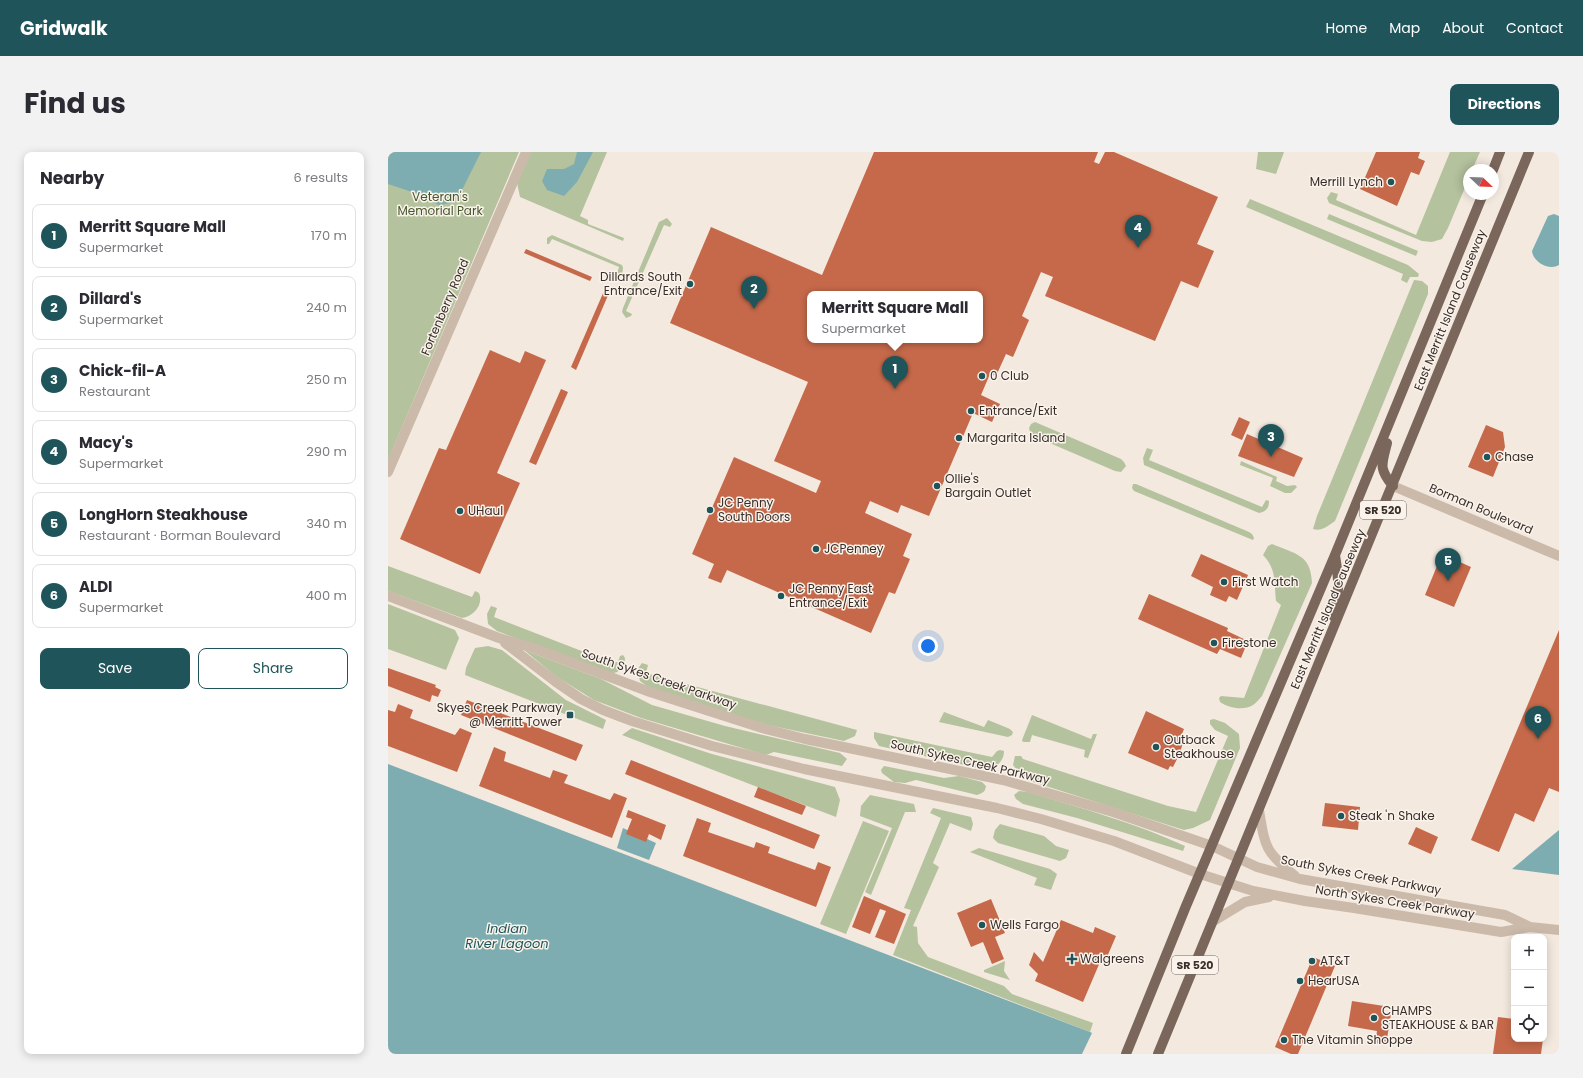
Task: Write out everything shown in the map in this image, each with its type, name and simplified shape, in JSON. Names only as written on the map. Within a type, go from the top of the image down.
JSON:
[{"type":"main road","points":[[1495,164],[1500,152]]},
{"type":"main road","name":"East Merritt Island Causeway","points":[[1158,1054],[1393,486],[1477,276],[1529,152]]},
{"type":"main road","name":"East Merritt Island Causeway","points":[[1126,1054],[1394,413],[1481,200]]},
{"type":"main road","points":[[1393,486],[1384,476],[1382,465],[1394,413]]},
{"type":"main road","points":[[1320,660],[1337,600],[1339,583],[1335,555]]},
{"type":"street","name":"Fortenberry Road","points":[[388,472],[526,152]]},
{"type":"street","name":"Borman Boulevard","points":[[1393,486],[1559,556]]},
{"type":"street","name":"South Sykes Creek Parkway","points":[[388,596],[499,638],[533,648],[650,692],[762,728],[805,739],[1003,780],[1113,812],[1212,846],[1257,867],[1300,879],[1504,915],[1530,927]]},
{"type":"street","name":"South Sykes Creek Parkway","points":[[499,638],[556,682],[581,699],[602,710],[632,721],[712,746],[796,768],[997,808],[1041,819],[1114,841],[1200,874],[1229,883]]},
{"type":"street","points":[[1259,810],[1267,849],[1278,862],[1300,879]]},
{"type":"street","name":"North Sykes Creek Parkway","points":[[1229,883],[1273,896],[1501,932],[1530,927],[1559,930]]},
{"type":"street","points":[[1212,922],[1245,902],[1273,896]]},
{"type":"green space","name":"Veteran's Memorial Park","points":[[388,152],[519,152],[388,460]]},
{"type":"green space","points":[[531,152],[607,152],[580,216],[588,220],[588,224],[624,238],[623,241],[520,197],[517,183]]},
{"type":"green space","points":[[1258,152],[1284,152],[1276,174],[1256,169]]},
{"type":"green space","points":[[1450,152],[1480,152],[1475,164],[1463,164],[1463,192],[1442,239],[1432,242],[1422,241],[1329,203],[1327,198],[1331,192],[1338,194],[1336,200],[1416,235]]},
{"type":"green space","points":[[1250,199],[1408,265],[1419,274],[1418,277],[1410,277],[1407,283],[1401,280],[1403,274],[1246,207]]},
{"type":"green space","points":[[1329,214],[1418,251],[1416,256],[1327,219]]},
{"type":"green space","points":[[667,218],[672,224],[670,227],[664,225],[626,311],[632,314],[626,318],[622,312],[623,308],[659,222]]},
{"type":"green space","points":[[552,235],[622,265],[622,276],[618,276],[617,274],[619,267],[552,239],[549,244],[547,244],[547,238]]},
{"type":"green space","points":[[1414,280],[1422,281],[1428,286],[1428,294],[1335,521],[1322,529],[1313,529],[1317,516]]},
{"type":"green space","points":[[1035,422],[1121,459],[1126,466],[1121,472],[1115,471],[1031,435],[1029,428],[1031,424]]},
{"type":"green space","points":[[1147,448],[1153,450],[1149,460],[1262,507],[1266,500],[1269,501],[1268,508],[1264,512],[1259,513],[1144,465],[1143,458]]},
{"type":"green space","points":[[1241,461],[1277,477],[1276,481],[1287,486],[1295,485],[1297,487],[1291,493],[1285,493],[1270,486],[1273,478],[1240,465]]},
{"type":"green space","points":[[1133,484],[1249,532],[1254,538],[1253,540],[1134,491],[1132,488]]},
{"type":"green space","points":[[1272,544],[1300,556],[1309,566],[1312,583],[1262,696],[1249,707],[1232,707],[1220,702],[1219,698],[1221,696],[1244,698],[1281,605],[1276,601],[1273,571],[1263,555],[1268,546]]},
{"type":"green space","points":[[388,566],[472,597],[475,591],[479,593],[479,606],[474,613],[462,618],[388,591]]},
{"type":"green space","points":[[388,604],[455,630],[459,638],[446,670],[388,649]]},
{"type":"green space","points":[[491,606],[497,608],[494,617],[610,662],[618,662],[620,656],[623,655],[625,658],[624,665],[618,672],[607,673],[497,631],[488,624],[487,614]]},
{"type":"green space","points":[[488,646],[502,650],[566,700],[606,720],[603,729],[465,675],[466,668],[475,648]]},
{"type":"green space","points":[[524,650],[601,679],[652,705],[725,726],[840,753],[847,759],[842,766],[774,752],[766,755],[641,718],[594,700],[557,677]]},
{"type":"green space","points":[[642,663],[648,665],[646,673],[857,730],[855,736],[844,741],[768,725],[726,713],[651,689],[640,681],[637,670]]},
{"type":"green space","points":[[944,712],[984,727],[988,720],[1010,729],[1013,732],[1012,735],[1008,737],[939,722]]},
{"type":"green space","points":[[1032,715],[1091,739],[1093,734],[1097,734],[1088,758],[1084,757],[1085,750],[1032,735],[1030,742],[1023,742],[1022,740]]},
{"type":"green space","points":[[1214,719],[1225,723],[1239,734],[1240,748],[1210,820],[1193,828],[1184,830],[1024,779],[1013,765],[1015,756],[1021,756],[1023,759],[1168,806],[1196,812],[1228,736],[1215,730],[1210,724],[1210,720]]},
{"type":"green space","points":[[632,728],[712,754],[835,787],[840,800],[836,817],[622,735]]},
{"type":"green space","points":[[874,732],[992,757],[997,751],[1000,750],[1004,751],[1004,755],[999,764],[987,770],[879,746],[874,738]]},
{"type":"green space","points":[[884,766],[944,778],[959,776],[982,782],[986,786],[985,790],[981,794],[977,795],[916,780],[905,783],[894,782],[882,773],[881,770]]},
{"type":"green space","points":[[1019,791],[1028,792],[1108,816],[1185,846],[1183,851],[1077,818],[1023,804],[1016,799],[1014,795]]},
{"type":"green space","points":[[870,795],[914,804],[916,812],[905,812],[871,895],[865,892],[892,828],[860,816],[861,806]]},
{"type":"green space","points":[[933,808],[971,817],[973,824],[971,831],[950,823],[933,863],[939,867],[913,926],[917,927],[918,943],[928,957],[1004,986],[1012,994],[1093,1023],[1090,1032],[893,955],[911,910],[904,908],[941,818],[930,813]]},
{"type":"green space","points":[[863,821],[889,831],[846,934],[820,924]]},
{"type":"green space","points":[[1000,824],[1044,836],[1056,846],[1069,850],[1066,858],[1060,861],[998,843],[993,838],[995,830]]},
{"type":"green space","points":[[979,848],[1050,869],[1057,874],[1051,890],[1034,885],[1037,878],[970,852]]},
{"type":"green space","points":[[1005,961],[1004,971],[1010,980],[984,972],[984,970]]},
{"type":"water","points":[[388,152],[481,152],[456,202],[439,205],[415,193],[388,184]]},
{"type":"water","points":[[577,152],[593,152],[577,182],[564,196],[547,190],[542,181],[547,169],[564,169],[574,164]]},
{"type":"water","points":[[1554,214],[1559,216],[1559,265],[1551,267],[1538,262],[1532,251],[1548,216]]},
{"type":"water","name":"Indian River Lagoon","points":[[388,764],[1092,1033],[1082,1054],[388,1054]]},
{"type":"water","points":[[623,828],[656,843],[649,860],[617,848]]},
{"type":"water","points":[[1559,830],[1559,875],[1512,869]]},
{"type":"building","points":[[874,152],[1098,152],[1094,162],[1099,164],[1105,152],[1114,152],[1218,197],[1197,244],[1214,251],[1198,288],[1181,281],[1155,341],[1045,296],[1053,277],[1041,272],[1022,316],[1029,320],[1013,357],[1006,354],[996,376],[990,374],[981,395],[1000,404],[992,422],[973,413],[929,516],[901,505],[898,513],[870,501],[865,513],[912,534],[903,556],[910,559],[895,594],[889,592],[871,633],[727,570],[721,583],[708,578],[714,564],[692,554],[734,457],[816,493],[821,481],[774,461],[808,382],[670,323],[711,227],[822,275]]},
{"type":"building","points":[[1376,152],[1420,152],[1418,158],[1425,161],[1419,175],[1411,172],[1397,206],[1360,189]]},
{"type":"building","points":[[526,249],[592,277],[590,281],[524,253]]},
{"type":"building","points":[[604,291],[609,293],[576,370],[571,367]]},
{"type":"building","points":[[490,350],[520,363],[525,351],[546,360],[497,473],[520,483],[480,574],[400,539],[439,448],[446,450]]},
{"type":"building","points":[[561,389],[568,392],[536,465],[529,462]]},
{"type":"building","points":[[1239,417],[1250,422],[1242,440],[1231,435]]},
{"type":"building","name":"Chase","points":[[1486,425],[1503,432],[1505,447],[1493,477],[1468,467]]},
{"type":"building","points":[[1247,434],[1303,458],[1294,477],[1238,456]]},
{"type":"building","name":"First Watch","points":[[1201,554],[1248,575],[1237,600],[1229,596],[1226,602],[1210,595],[1213,587],[1191,576]]},
{"type":"building","points":[[1442,554],[1471,567],[1454,607],[1425,595]]},
{"type":"building","points":[[1149,594],[1228,628],[1227,631],[1248,641],[1241,658],[1220,649],[1217,654],[1138,619]]},
{"type":"building","points":[[1559,630],[1559,792],[1549,788],[1534,822],[1515,813],[1499,852],[1471,840]]},
{"type":"building","points":[[388,668],[436,685],[435,687],[441,690],[438,697],[432,695],[430,702],[388,686]]},
{"type":"building","points":[[467,700],[583,745],[576,761],[461,715]]},
{"type":"building","points":[[398,704],[413,710],[410,718],[455,735],[460,728],[472,733],[457,772],[388,746],[388,710],[395,712]]},
{"type":"building","name":"Outback Steakhouse","points":[[1146,711],[1184,729],[1180,739],[1184,740],[1179,755],[1173,767],[1170,766],[1168,770],[1128,753]]},
{"type":"building","points":[[494,747],[506,752],[504,761],[550,778],[553,770],[568,775],[564,783],[610,800],[614,793],[627,798],[612,838],[479,786]]},
{"type":"building","points":[[631,760],[820,835],[814,849],[625,774]]},
{"type":"building","points":[[758,787],[806,806],[802,815],[754,797]]},
{"type":"building","name":"Steak 'n Shake","points":[[1325,803],[1360,807],[1358,830],[1322,826]]},
{"type":"building","points":[[628,810],[666,825],[661,840],[649,834],[646,842],[626,834],[632,819],[626,817]]},
{"type":"building","points":[[697,818],[711,823],[708,832],[754,848],[756,842],[770,847],[768,853],[815,870],[818,862],[831,867],[816,907],[683,856]]},
{"type":"building","points":[[1416,827],[1438,837],[1431,854],[1408,844]]},
{"type":"building","points":[[864,896],[906,914],[894,944],[875,937],[886,911],[880,909],[870,934],[852,927]]},
{"type":"building","name":"Wells Fargo","points":[[991,899],[1005,933],[995,937],[1004,959],[992,964],[983,942],[971,947],[957,913]]},
{"type":"building","name":"Walgreens","points":[[1061,920],[1093,933],[1095,927],[1116,936],[1107,957],[1103,955],[1083,1002],[1035,981],[1038,974],[1029,965],[1034,952],[1043,962]]},
{"type":"building","points":[[1313,957],[1335,966],[1298,1054],[1291,1054],[1275,1047]]},
{"type":"building","points":[[1352,1001],[1384,1006],[1383,1013],[1391,1014],[1386,1045],[1375,1043],[1377,1031],[1348,1026]]},
{"type":"building","points":[[1498,1017],[1511,1019],[1511,1042],[1543,1042],[1541,1054],[1493,1054]]},
{"type":"place","name":"Merrill Lynch","points":[[1391,182]]},
{"type":"place","name":"Macy's","points":[[1138,248]]},
{"type":"place","name":"Dillards South Entrance/Exit","points":[[690,284]]},
{"type":"place","name":"Dillard's","points":[[754,309]]},
{"type":"place","name":"0 Club","points":[[982,376]]},
{"type":"place","name":"Merritt Square Mall","points":[[895,389]]},
{"type":"place","name":"Entrance/Exit","points":[[971,411]]},
{"type":"place","name":"Margarita Island","points":[[959,438]]},
{"type":"place","name":"Chick-fil-A","points":[[1271,457]]},
{"type":"place","name":"Chase","points":[[1487,457]]},
{"type":"place","name":"Ollie's Bargain Outlet","points":[[937,486]]},
{"type":"place","name":"JC Penny South Doors","points":[[710,510]]},
{"type":"place","name":"UHaul","points":[[460,511]]},
{"type":"place","name":"JCPenney","points":[[816,549]]},
{"type":"place","name":"LongHorn Steakhouse","points":[[1448,581]]},
{"type":"place","name":"First Watch","points":[[1224,582]]},
{"type":"place","name":"JC Penny East Entrance/Exit","points":[[781,596]]},
{"type":"place","name":"Firestone","points":[[1214,643]]},
{"type":"place","name":"Skyes Creek Parkway @ Merritt Tower","points":[[570,715]]},
{"type":"place","name":"ALDI","points":[[1538,739]]},
{"type":"place","name":"Outback Steakhouse","points":[[1156,747]]},
{"type":"place","name":"Steak 'n Shake","points":[[1341,816]]},
{"type":"place","name":"Wells Fargo","points":[[982,925]]},
{"type":"place","name":"Walgreens","points":[[1072,959]]},
{"type":"place","name":"AT&T","points":[[1312,961]]},
{"type":"place","name":"HearUSA","points":[[1300,981]]},
{"type":"place","name":"CHAMPS STEAKHOUSE & BAR","points":[[1374,1018]]},
{"type":"place","name":"The Vitamin Shoppe","points":[[1284,1040]]}]
